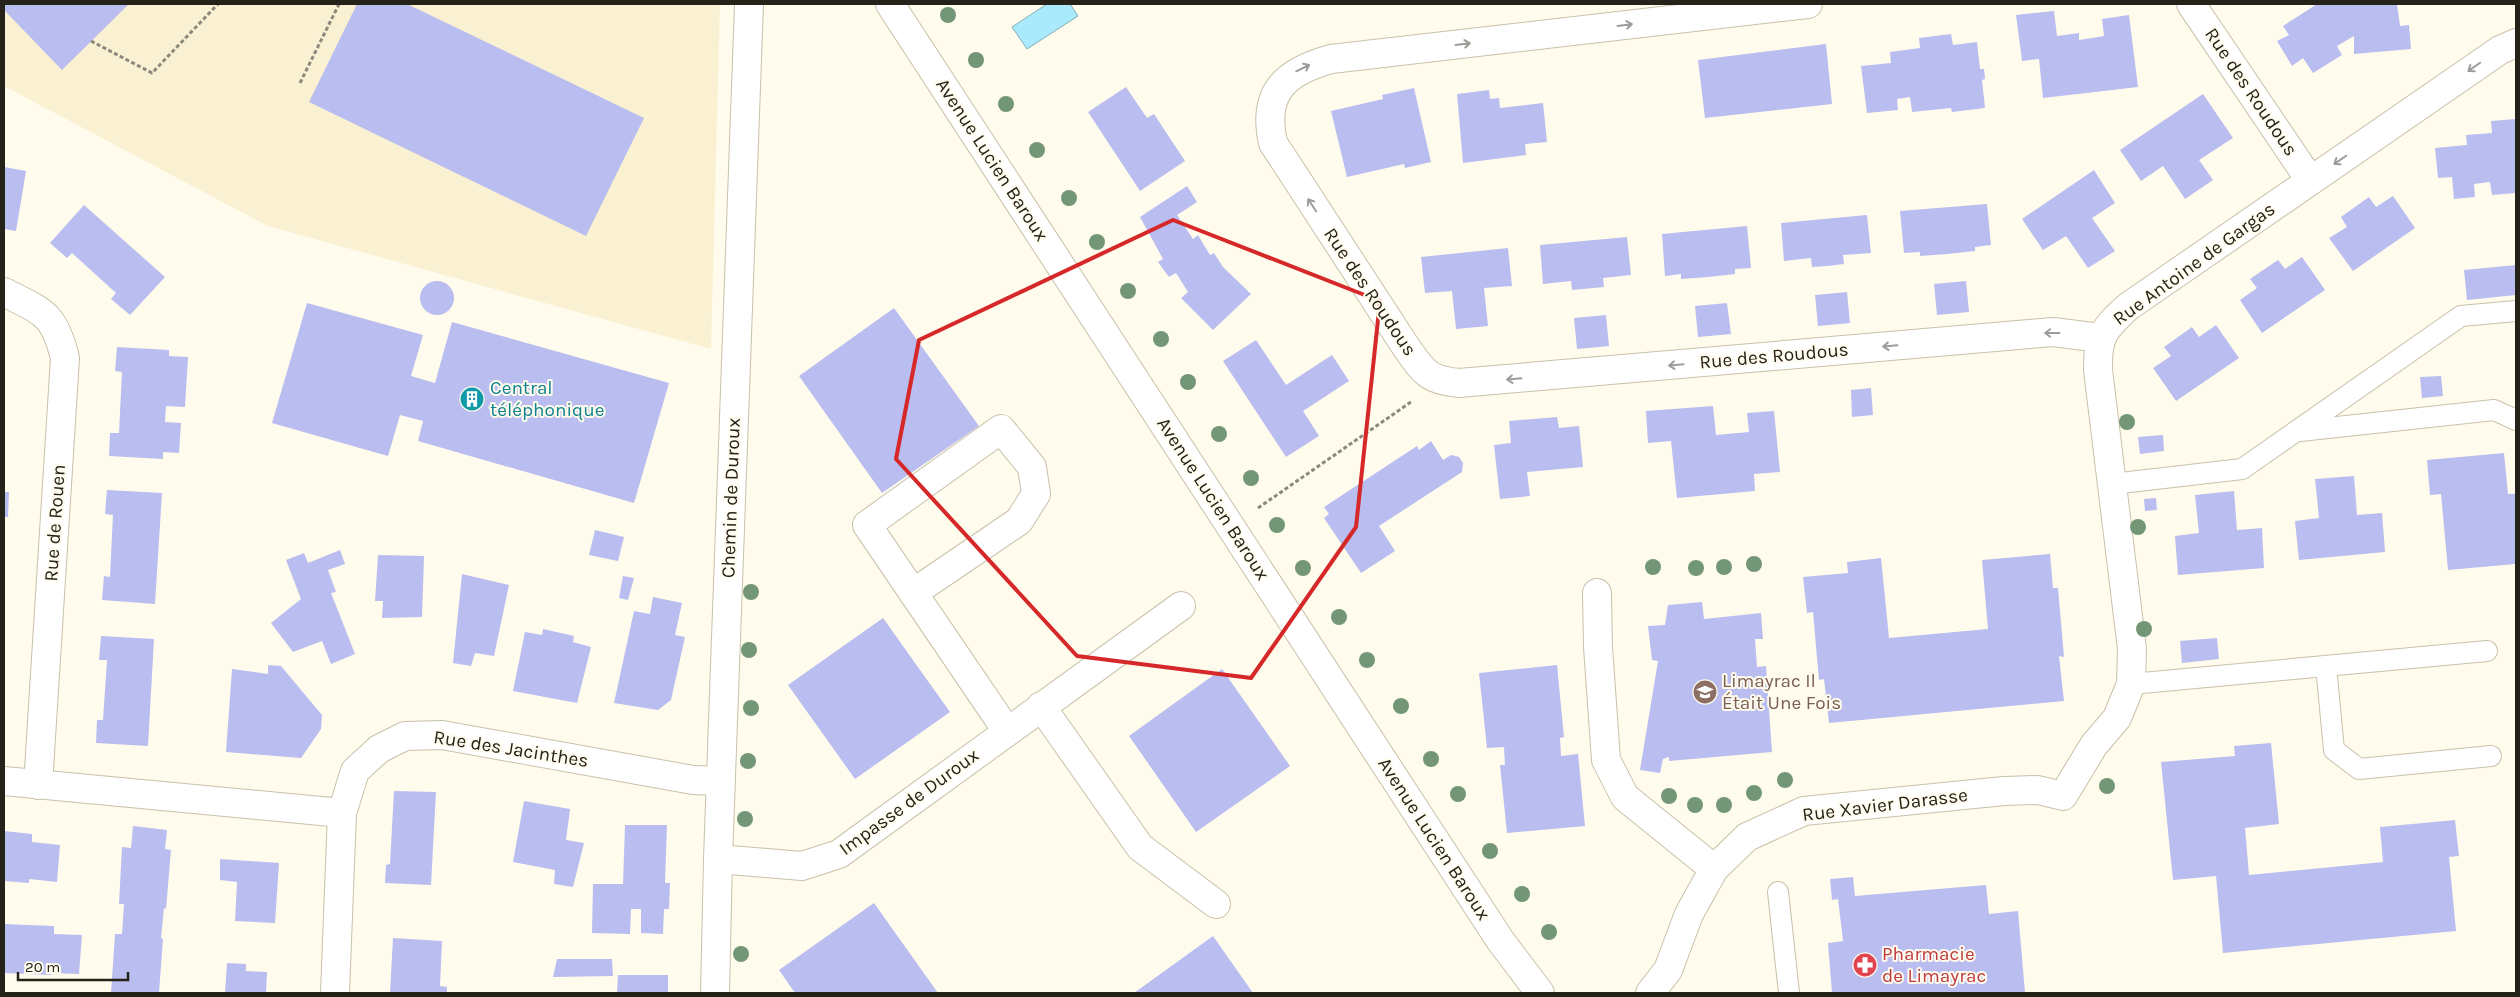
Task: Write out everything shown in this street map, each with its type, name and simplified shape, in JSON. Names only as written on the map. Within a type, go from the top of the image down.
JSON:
[{"type":"street","name":"Chemin de Duroux","points":[[715,993],[718,860],[749,4]]},
{"type":"street","name":"Avenue Lucien Baroux","points":[[890,4],[1500,940],[1540,993]]},
{"type":"street","name":"Rue des Roudous","points":[[1808,4],[1331,59],[1312,64],[1292,74],[1280,86],[1271,102],[1268,122],[1273,143],[1406,347],[1426,374],[1444,382],[1459,383],[2053,332],[2100,338]]},
{"type":"street","name":"Rue des Roudous","points":[[2191,4],[2310,180]]},
{"type":"street","name":"Rue Antoine de Gargas","points":[[2063,796],[2094,745],[2117,718],[2131,684],[2132,649],[2098,370],[2097,350],[2100,338],[2109,323],[2128,306],[2310,180],[2500,50],[2516,43]]},
{"type":"street","name":"Rue de Rouen","points":[[4,292],[42,312],[59,332],[65,358],[38,785]]},
{"type":"street","points":[[913,593],[1019,521],[1036,494],[1032,467],[1001,429],[867,526],[1007,731]]},
{"type":"street","points":[[1597,593],[1598,647],[1606,760],[1625,797],[1714,869]]},
{"type":"street","name":"Impasse de Duroux","points":[[718,860],[802,866],[840,854],[1181,606]]},
{"type":"street","points":[[1041,706],[1140,847],[1216,904]]},
{"type":"street","name":"Rue des Jacinthes","points":[[335,993],[342,813],[355,771],[379,749],[405,736],[442,735],[693,780],[721,781]]},
{"type":"street","points":[[4,781],[342,813]]},
{"type":"street","name":"Rue Xavier Darasse","points":[[1650,993],[1668,970],[1689,914],[1714,869],[1747,836],[1804,811],[2004,791],[2038,790],[2063,796]]},
{"type":"lane","points":[[2112,484],[2242,470],[2461,316],[2516,311]]},
{"type":"lane","points":[[2298,431],[2494,410],[2516,420]]},
{"type":"lane","points":[[2131,684],[2487,651]]},
{"type":"lane","points":[[2326,666],[2334,750],[2359,769],[2491,756]]},
{"type":"lane","points":[[1778,892],[1789,993]]},
{"type":"path","points":[[91,41],[152,73],[218,4]]},
{"type":"path","points":[[300,83],[339,4]]},
{"type":"path","points":[[1231,527],[1389,415],[1444,382]]},
{"type":"highlighted area","points":[[1173,220],[1380,301],[1356,527],[1251,678],[1077,656],[896,459],[919,340]]},
{"type":"shaded area","points":[[4,4],[720,4],[711,349],[268,226],[4,86]]},
{"type":"water","points":[[1047,4],[1070,4],[1078,16],[1027,49],[1012,27]]},
{"type":"building","points":[[4,4],[129,4],[62,70],[4,10]]},
{"type":"building","points":[[357,4],[407,4],[644,118],[586,236],[309,102]]},
{"type":"building","points":[[2317,4],[2397,4],[2400,26],[2409,25],[2411,49],[2354,54],[2354,36],[2337,46],[2342,55],[2313,73],[2303,58],[2292,66],[2277,41],[2289,35],[2283,26]]},
{"type":"building","points":[[2054,11],[2057,36],[2079,33],[2079,40],[2104,36],[2102,19],[2129,15],[2138,87],[2043,98],[2039,59],[2022,61],[2016,15]]},
{"type":"building","points":[[1951,34],[1953,45],[1977,42],[1980,69],[1984,69],[1985,79],[1982,80],[1985,108],[1952,112],[1951,108],[1912,112],[1910,97],[1897,99],[1898,110],[1867,113],[1861,66],[1891,63],[1890,52],[1920,48],[1919,38]]},
{"type":"building","points":[[1826,44],[1832,104],[1705,118],[1698,60]]},
{"type":"building","points":[[1126,87],[1147,118],[1154,114],[1185,161],[1140,191],[1088,112]]},
{"type":"building","points":[[1414,88],[1431,162],[1405,168],[1404,164],[1347,177],[1331,111],[1383,99],[1382,95]]},
{"type":"building","points":[[1489,90],[1490,99],[1499,98],[1500,108],[1543,103],[1547,142],[1525,144],[1526,155],[1463,163],[1457,94]]},
{"type":"building","points":[[2203,94],[2233,138],[2199,160],[2213,180],[2185,199],[2163,166],[2141,181],[2120,150]]},
{"type":"building","points":[[2516,119],[2516,193],[2492,195],[2490,182],[2474,184],[2475,197],[2454,199],[2452,177],[2438,178],[2435,148],[2467,145],[2466,135],[2492,133],[2491,121]]},
{"type":"building","points":[[4,167],[26,171],[16,231],[4,229]]},
{"type":"building","points":[[2094,170],[2115,203],[2092,218],[2115,251],[2088,268],[2066,236],[2043,250],[2022,219]]},
{"type":"building","points":[[1187,186],[1197,202],[1177,215],[1193,239],[1198,235],[1210,255],[1214,253],[1223,267],[1251,294],[1213,330],[1181,298],[1188,292],[1176,273],[1169,277],[1158,262],[1163,259],[1140,217]]},
{"type":"building","points":[[2393,196],[2415,228],[2353,271],[2329,238],[2347,227],[2341,217],[2369,197],[2376,207]]},
{"type":"building","points":[[1987,204],[1991,245],[1975,247],[1975,251],[1947,254],[1920,256],[1920,252],[1904,253],[1900,211]]},
{"type":"building","points":[[84,205],[165,277],[130,315],[111,299],[116,293],[72,253],[67,258],[50,243]]},
{"type":"building","points":[[1867,215],[1871,253],[1843,255],[1844,264],[1827,266],[1812,267],[1811,258],[1784,261],[1781,223]]},
{"type":"building","points":[[1747,226],[1751,268],[1735,269],[1735,274],[1708,277],[1681,279],[1681,274],[1665,276],[1662,234]]},
{"type":"building","points":[[1627,237],[1631,275],[1603,278],[1604,287],[1572,290],[1571,281],[1543,284],[1540,245]]},
{"type":"building","points":[[1508,248],[1512,286],[1484,288],[1488,326],[1456,329],[1452,291],[1425,293],[1421,257]]},
{"type":"building","points":[[2302,257],[2325,290],[2262,333],[2240,300],[2257,288],[2250,279],[2278,260],[2285,269]]},
{"type":"building","points":[[2516,265],[2516,295],[2467,300],[2464,270]]},
{"type":"building","points":[[437,281],[449,286],[454,298],[449,310],[437,315],[425,310],[420,298],[425,286]]},
{"type":"building","points":[[1966,281],[1969,312],[1937,315],[1934,284]]},
{"type":"building","points":[[1847,292],[1850,323],[1818,326],[1815,295]]},
{"type":"building","name":"Central téléphonique","points":[[307,303],[423,335],[411,376],[435,383],[452,322],[669,383],[634,503],[418,441],[423,421],[400,415],[388,456],[272,423]]},
{"type":"building","points":[[1727,303],[1731,334],[1698,337],[1695,306]]},
{"type":"building","points":[[894,308],[979,426],[882,493],[799,376]]},
{"type":"building","points":[[1606,315],[1609,346],[1577,349],[1574,318]]},
{"type":"building","points":[[2216,325],[2239,358],[2176,401],[2153,368],[2171,356],[2164,347],[2192,327],[2199,337]]},
{"type":"building","points":[[1256,340],[1286,385],[1332,355],[1349,381],[1303,411],[1319,436],[1286,457],[1223,361]]},
{"type":"building","points":[[117,347],[169,350],[169,356],[188,357],[185,407],[166,406],[165,422],[181,423],[179,453],[163,452],[163,459],[109,456],[110,433],[119,433],[122,372],[115,371]]},
{"type":"building","points":[[2441,376],[2443,396],[2422,398],[2420,377]]},
{"type":"building","points":[[1871,388],[1873,415],[1852,417],[1851,390]]},
{"type":"building","points":[[1713,406],[1716,435],[1749,432],[1747,413],[1774,411],[1780,472],[1754,474],[1755,491],[1677,498],[1671,441],[1648,443],[1646,411]]},
{"type":"building","points":[[1557,417],[1559,428],[1579,426],[1583,467],[1527,472],[1530,496],[1500,499],[1494,445],[1511,443],[1509,421]]},
{"type":"building","points":[[2163,435],[2164,451],[2140,454],[2138,437]]},
{"type":"building","points":[[1431,441],[1443,460],[1451,455],[1459,457],[1463,463],[1462,472],[1379,526],[1395,551],[1361,573],[1324,518],[1329,514],[1324,507],[1417,446],[1419,450]]},
{"type":"building","points":[[2504,453],[2508,494],[2516,494],[2515,564],[2448,570],[2441,494],[2430,495],[2427,460]]},
{"type":"building","points":[[2354,476],[2357,515],[2382,513],[2385,552],[2299,560],[2295,521],[2319,518],[2315,479]]},
{"type":"building","points":[[107,490],[162,493],[155,604],[102,600],[104,576],[110,577],[113,515],[105,514]]},
{"type":"building","points":[[2234,491],[2237,530],[2262,528],[2264,568],[2178,575],[2175,536],[2199,533],[2195,495]]},
{"type":"building","points":[[4,492],[9,492],[8,517],[4,517]]},
{"type":"building","points":[[2156,498],[2157,510],[2145,511],[2144,499]]},
{"type":"building","points":[[595,530],[624,537],[618,561],[589,555]]},
{"type":"building","points":[[340,550],[345,564],[328,570],[336,592],[331,593],[355,654],[331,664],[322,641],[293,652],[271,623],[301,599],[286,560],[304,553],[308,563]]},
{"type":"building","points":[[2050,554],[2053,588],[2058,588],[2064,657],[2059,656],[2064,701],[1829,723],[1824,679],[1819,680],[1813,612],[1807,613],[1803,577],[1848,573],[1847,562],[1881,558],[1889,638],[1988,629],[1982,560]]},
{"type":"building","points":[[378,555],[424,556],[422,617],[382,618],[383,601],[375,601]]},
{"type":"building","points":[[462,574],[509,585],[494,656],[475,653],[471,666],[453,663]]},
{"type":"building","points":[[623,576],[634,578],[628,600],[619,598]]},
{"type":"building","points":[[653,597],[682,603],[675,635],[685,637],[671,700],[658,710],[614,703],[634,611],[650,614]]},
{"type":"building","points":[[1702,602],[1704,619],[1761,613],[1763,639],[1755,639],[1757,667],[1766,666],[1772,752],[1669,761],[1669,757],[1663,759],[1660,773],[1640,770],[1658,661],[1652,660],[1648,626],[1665,625],[1668,605]]},
{"type":"building","points":[[883,618],[950,712],[855,779],[788,685]]},
{"type":"building","points":[[543,629],[574,636],[573,642],[591,647],[577,703],[513,691],[525,632],[542,635]]},
{"type":"building","points":[[101,636],[154,639],[148,746],[96,743],[97,720],[103,720],[107,660],[99,660]]},
{"type":"building","points":[[2217,638],[2219,659],[2182,663],[2180,641]]},
{"type":"building","points":[[268,665],[281,666],[322,715],[321,729],[301,758],[226,752],[232,669],[268,674]]},
{"type":"building","points":[[1557,665],[1564,737],[1560,738],[1561,756],[1578,754],[1585,826],[1507,833],[1500,765],[1505,765],[1504,747],[1487,748],[1479,673]]},
{"type":"building","points":[[1222,669],[1290,766],[1196,832],[1129,736]]},
{"type":"building","points":[[2271,743],[2279,824],[2245,828],[2249,875],[2383,862],[2380,827],[2455,820],[2459,856],[2449,857],[2456,931],[2223,953],[2216,876],[2173,880],[2161,762],[2235,756],[2234,746]]},
{"type":"building","points":[[394,791],[436,792],[431,885],[385,883],[386,865],[390,864]]},
{"type":"building","points":[[524,801],[570,809],[566,840],[584,843],[573,887],[554,884],[555,870],[513,862]]},
{"type":"building","points":[[625,825],[667,825],[665,883],[670,883],[669,909],[664,909],[663,934],[641,933],[641,909],[631,909],[630,934],[592,933],[593,884],[623,884]]},
{"type":"building","points":[[133,826],[167,830],[165,849],[171,850],[166,909],[164,908],[161,938],[163,939],[159,993],[111,993],[115,934],[122,934],[124,904],[119,904],[122,847],[131,848]]},
{"type":"building","points":[[4,831],[32,834],[32,842],[60,845],[57,882],[29,879],[29,883],[4,881]]},
{"type":"building","points":[[220,859],[279,863],[275,923],[235,921],[237,882],[220,880]]},
{"type":"building","points":[[1853,877],[1855,896],[1986,885],[1989,914],[2018,911],[2025,993],[1832,993],[1828,943],[1843,941],[1838,899],[1832,900],[1830,879]]},
{"type":"building","points":[[874,903],[938,993],[795,993],[779,970]]},
{"type":"building","points":[[4,924],[54,926],[54,934],[82,935],[79,974],[4,973]]},
{"type":"building","points":[[1213,936],[1253,993],[1134,993]]},
{"type":"building","points":[[393,938],[442,941],[440,986],[447,987],[447,993],[390,993]]},
{"type":"building","points":[[557,959],[612,959],[613,976],[553,977]]},
{"type":"building","points":[[227,963],[246,964],[246,971],[267,972],[266,993],[225,993]]},
{"type":"building","points":[[618,975],[668,975],[668,993],[617,993]]},
{"type":"place","name":"Central téléphonique","points":[[472,399]]},
{"type":"place","name":"Limayrac Il Était Une Fois","points":[[1705,692]]},
{"type":"place","name":"Pharmacie de Limayrac","points":[[1865,965]]}]
